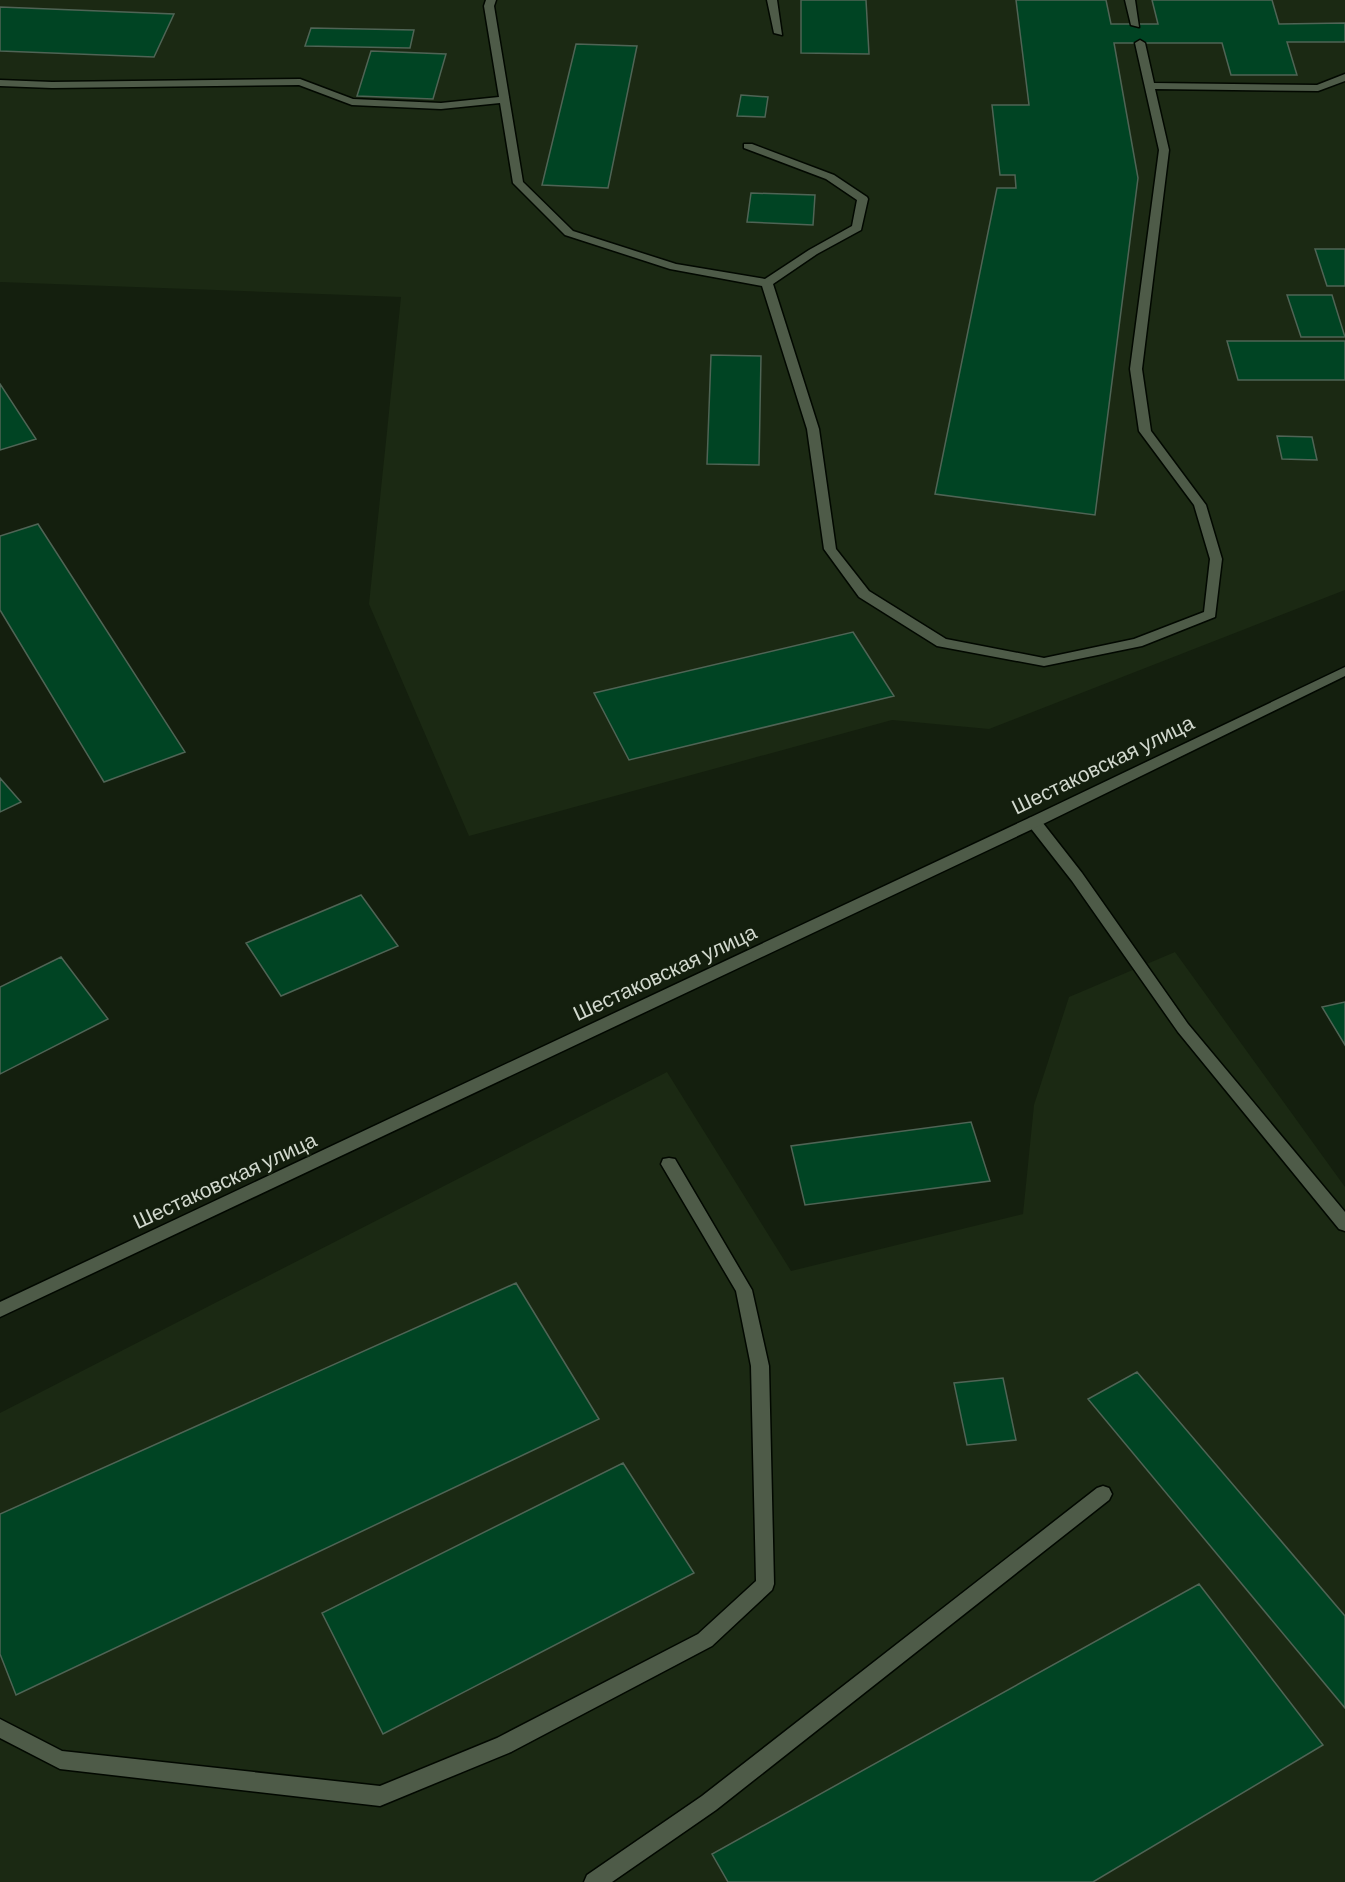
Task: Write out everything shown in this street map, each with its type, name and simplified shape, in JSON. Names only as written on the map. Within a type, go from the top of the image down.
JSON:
[{"type":"main road","points":[[491,0],[489,6],[518,183],[569,233],[674,267],[767,283],[813,252],[857,228],[862,199],[830,177],[748,146]]},
{"type":"main road","points":[[772,0],[779,33]]},
{"type":"main road","points":[[1130,0],[1136,24]]},
{"type":"main road","points":[[767,283],[813,429],[830,549],[864,594],[942,643],[1044,662],[1137,643],[1210,614],[1216,559],[1200,505],[1145,431],[1136,369],[1164,150],[1140,43]]},
{"type":"main road","points":[[1149,86],[1318,88],[1345,77]]},
{"type":"main road","points":[[0,82],[52,85],[300,82],[352,102],[441,106],[505,99]]},
{"type":"main road","name":"Шестаковская улица","points":[[0,1310],[1034,822],[1345,671]]},
{"type":"main road","points":[[1034,822],[1077,877],[1183,1028],[1345,1224]]},
{"type":"main road","points":[[0,1728],[60,1760],[380,1796],[504,1745],[705,1640],[765,1584],[760,1366],[744,1290],[669,1164]]},
{"type":"main road","points":[[594,1882],[709,1803],[1103,1494]]},
{"type":"shaded area","points":[[0,0],[1345,0],[1345,590],[989,729],[892,720],[469,836],[369,604],[401,297],[0,282]]},
{"type":"shaded area","points":[[1175,952],[1345,1187],[1345,1882],[0,1882],[0,1413],[667,1072],[791,1271],[1023,1214],[1034,1105],[1069,997]]},
{"type":"building","points":[[801,0],[866,0],[869,54],[801,53]]},
{"type":"building","points":[[1016,0],[1106,0],[1111,24],[1158,24],[1152,0],[1272,0],[1279,24],[1345,23],[1345,42],[1287,42],[1297,75],[1231,75],[1222,43],[1114,43],[1138,178],[1095,515],[935,494],[997,188],[1016,188],[1015,175],[1000,175],[992,105],[1029,105]]},
{"type":"building","points":[[0,7],[174,14],[154,57],[0,51]]},
{"type":"building","points":[[311,28],[414,30],[410,48],[305,46]]},
{"type":"building","points":[[576,44],[637,46],[608,188],[542,185]]},
{"type":"building","points":[[371,51],[446,54],[433,99],[357,96]]},
{"type":"building","points":[[741,95],[768,97],[765,117],[737,116]]},
{"type":"building","points":[[751,193],[815,195],[813,225],[747,222]]},
{"type":"building","points":[[1315,249],[1345,249],[1345,286],[1327,286]]},
{"type":"building","points":[[1287,295],[1332,295],[1345,337],[1301,337]]},
{"type":"building","points":[[1227,341],[1345,341],[1345,380],[1238,380]]},
{"type":"building","points":[[711,355],[761,356],[759,465],[707,464]]},
{"type":"building","points":[[0,384],[36,439],[0,450]]},
{"type":"building","points":[[1277,436],[1312,437],[1317,460],[1282,459]]},
{"type":"building","points":[[38,524],[185,752],[104,782],[0,610],[0,536]]},
{"type":"building","points":[[853,632],[894,696],[629,760],[594,693]]},
{"type":"building","points":[[0,778],[21,802],[0,812]]},
{"type":"building","points":[[361,895],[398,946],[281,996],[246,943]]},
{"type":"building","points":[[61,957],[108,1019],[0,1074],[0,987]]},
{"type":"building","points":[[1345,1002],[1345,1045],[1322,1007]]},
{"type":"building","points":[[971,1122],[990,1181],[805,1205],[791,1146]]},
{"type":"building","points":[[516,1283],[599,1419],[16,1695],[0,1654],[0,1514]]},
{"type":"building","points":[[1137,1372],[1345,1616],[1345,1708],[1088,1399]]},
{"type":"building","points":[[1003,1378],[1016,1440],[967,1445],[954,1383]]},
{"type":"building","points":[[623,1463],[694,1573],[383,1734],[322,1613]]},
{"type":"building","points":[[1199,1584],[1323,1745],[1093,1882],[728,1882],[712,1854]]}]
